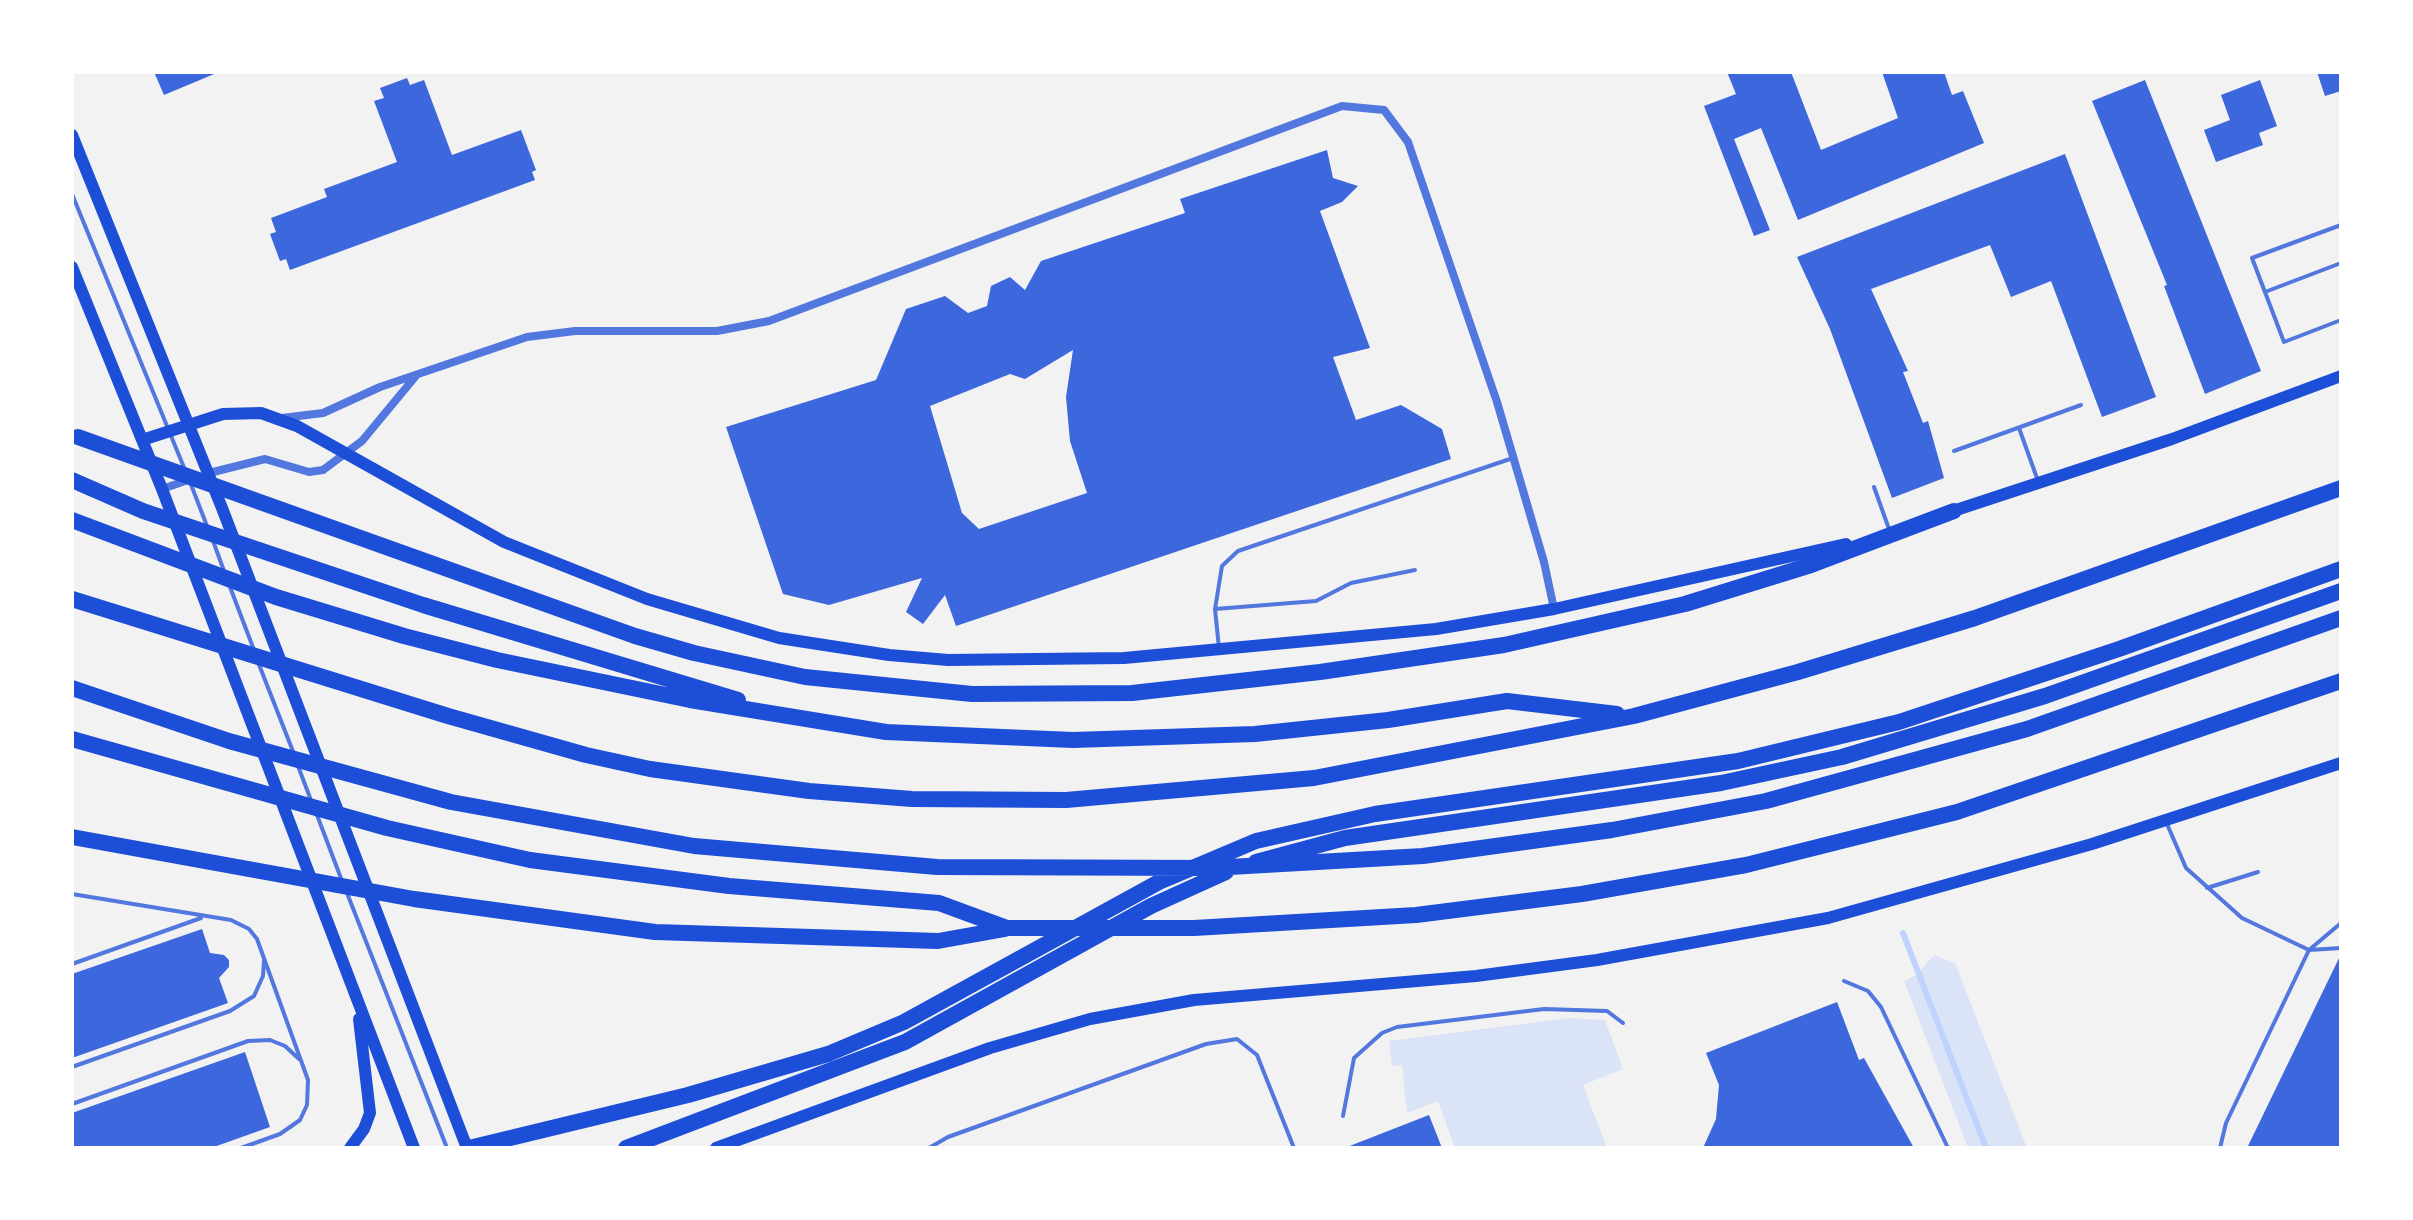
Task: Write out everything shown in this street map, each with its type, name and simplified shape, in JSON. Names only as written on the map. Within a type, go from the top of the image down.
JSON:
[{"type":"highway","points":[[78,437],[635,636],[694,653],[805,677],[972,694],[1132,693],[1320,672],[1504,645],[1685,604],[1811,565],[1954,511]]},
{"type":"highway","points":[[72,480],[143,511],[423,605],[812,722]]},
{"type":"highway","points":[[72,599],[586,755],[709,778],[912,799],[1066,800],[1300,780],[1634,716],[1798,672],[1975,618],[2341,488]]},
{"type":"highway","points":[[72,520],[276,597],[404,636],[568,675],[812,722],[952,737],[1104,740],[1269,733],[1388,720],[1507,701],[1634,716]]},
{"type":"highway","points":[[468,1148],[793,1066],[904,1022],[1120,902],[1256,841],[1375,814],[1738,761],[1899,722],[2119,649],[2341,569]]},
{"type":"highway","points":[[626,1148],[905,1042],[1162,901],[1213,877],[1276,855],[1381,832],[1649,795],[1784,770],[1933,732],[2125,669],[2341,591]]},
{"type":"highway","points":[[72,688],[229,741],[437,798],[571,826],[679,844],[819,860],[937,867],[1212,868],[1320,864],[1455,852],[1612,830],[1766,801],[2014,733],[2341,618]]},
{"type":"highway","points":[[72,837],[414,899],[655,932],[938,941],[1007,928],[1194,928],[1324,923],[1487,907],[1665,880],[1823,848],[1957,812],[2341,681]]},
{"type":"highway","points":[[72,739],[316,809],[530,860],[729,886],[939,903],[1007,928]]},
{"type":"main road","points":[[72,135],[189,424],[468,1148]]},
{"type":"main road","points":[[72,267],[162,489],[414,1148]]},
{"type":"main road","points":[[142,440],[234,412],[275,417],[527,553],[647,599],[779,638],[843,649],[948,660],[1109,658],[1220,651],[1436,629],[1554,609],[1783,561],[1954,511],[2172,439],[2341,376]]},
{"type":"main road","points":[[716,1148],[990,1048],[1143,1007],[1476,976],[1713,940],[1828,918],[2166,821],[2341,763]]},
{"type":"main road","points":[[350,1148],[364,1129],[370,1113],[355,992]]},
{"type":"street","points":[[275,417],[323,413],[425,370],[527,337],[575,331],[717,331],[769,321],[1342,106],[1384,110],[1408,142],[1513,458],[1544,562],[1554,609]]},
{"type":"street","points":[[162,489],[223,468],[265,459],[316,472],[346,455],[362,441],[404,387],[425,370]]},
{"type":"lane","points":[[72,194],[189,480],[447,1148]]},
{"type":"lane","points":[[2341,225],[2252,258],[2284,342],[2341,320]]},
{"type":"lane","points":[[2265,292],[2341,263]]},
{"type":"lane","points":[[1954,451],[2081,405]]},
{"type":"lane","points":[[2019,428],[2038,483]]},
{"type":"lane","points":[[1220,651],[1215,609],[1222,566],[1238,551],[1513,458]]},
{"type":"lane","points":[[1874,487],[1889,529]]},
{"type":"lane","points":[[1215,609],[1316,601],[1351,583],[1415,570]]},
{"type":"lane","points":[[2166,821],[2186,868],[2242,918],[2309,950],[2341,948]]},
{"type":"lane","points":[[2207,889],[2258,872]]},
{"type":"lane","points":[[72,894],[203,918],[231,920],[249,929],[262,950],[308,1080],[307,1105],[300,1120],[280,1134],[241,1148]]},
{"type":"lane","points":[[72,964],[203,918]]},
{"type":"lane","points":[[2220,1148],[2226,1123],[2309,950],[2341,923]]},
{"type":"lane","points":[[72,1067],[243,1004],[254,996],[263,976],[262,950]]},
{"type":"lane","points":[[1844,981],[1868,991],[1881,1007],[1948,1148]]},
{"type":"lane","points":[[1343,1116],[1354,1058],[1382,1033],[1397,1027],[1544,1009],[1607,1011],[1623,1023]]},
{"type":"lane","points":[[929,1148],[948,1137],[1191,1049],[1237,1039],[1257,1055],[1294,1148]]},
{"type":"lane","points":[[72,1104],[248,1041],[270,1040],[285,1046],[301,1061]]},
{"type":"shaded area","points":[[1934,955],[1955,963],[2027,1148],[1968,1148],[1904,981],[1915,976]]},
{"type":"shaded area","points":[[1569,1018],[1605,1020],[1623,1069],[1583,1085],[1607,1148],[1455,1148],[1438,1101],[1407,1113],[1402,1065],[1392,1066],[1389,1041]]},
{"type":"building","points":[[154,72],[219,72],[164,95]]},
{"type":"building","points":[[1727,72],[1791,72],[1821,150],[1898,118],[1882,72],[1944,72],[1952,95],[1963,91],[1984,143],[1798,220],[1761,128],[1734,139],[1770,230],[1754,236],[1704,106],[1736,94]]},
{"type":"building","points":[[2317,72],[2341,72],[2341,91],[2325,96]]},
{"type":"building","points":[[407,78],[410,85],[424,80],[452,155],[521,130],[536,170],[532,172],[535,180],[290,270],[286,259],[280,261],[270,234],[276,232],[271,218],[327,197],[324,189],[397,162],[374,101],[384,98],[380,88]]},
{"type":"building","points":[[2145,80],[2261,371],[2205,394],[2164,286],[2167,285],[2092,101]]},
{"type":"building","points":[[2260,80],[2277,126],[2259,133],[2263,145],[2216,162],[2204,130],[2230,120],[2221,95]]},
{"type":"building","points":[[1327,150],[1333,178],[1358,186],[1342,202],[1320,211],[1370,348],[1333,357],[1356,420],[1401,405],[1442,429],[1451,459],[956,626],[945,595],[923,624],[906,612],[922,578],[829,605],[783,594],[726,427],[876,380],[906,309],[945,296],[968,313],[987,306],[991,286],[1010,277],[1025,290],[1041,261],[1185,213],[1180,199]],"holes":[[[1073,350],[1066,397],[1070,441],[1087,493],[979,529],[962,513],[930,406],[1010,374],[1025,379]]]},
{"type":"building","points":[[2065,154],[2156,397],[2102,417],[2051,281],[2011,297],[1990,245],[1871,289],[1908,371],[1903,372],[1923,423],[1928,421],[1944,478],[1892,498],[1830,329],[1797,257]]},
{"type":"building","points":[[202,929],[210,953],[224,955],[229,960],[229,967],[219,978],[228,1003],[72,1058],[72,974]]},
{"type":"building","points":[[2341,954],[2341,1148],[2247,1148]]},
{"type":"building","points":[[1837,1002],[1859,1060],[1864,1058],[1914,1148],[1703,1148],[1716,1119],[1719,1085],[1706,1053]]},
{"type":"building","points":[[245,1052],[270,1127],[211,1148],[72,1148],[72,1113]]},
{"type":"building","points":[[1429,1115],[1442,1148],[1347,1148],[1347,1147]]},
{"type":"waterway","points":[[1903,933],[1986,1148]]}]
